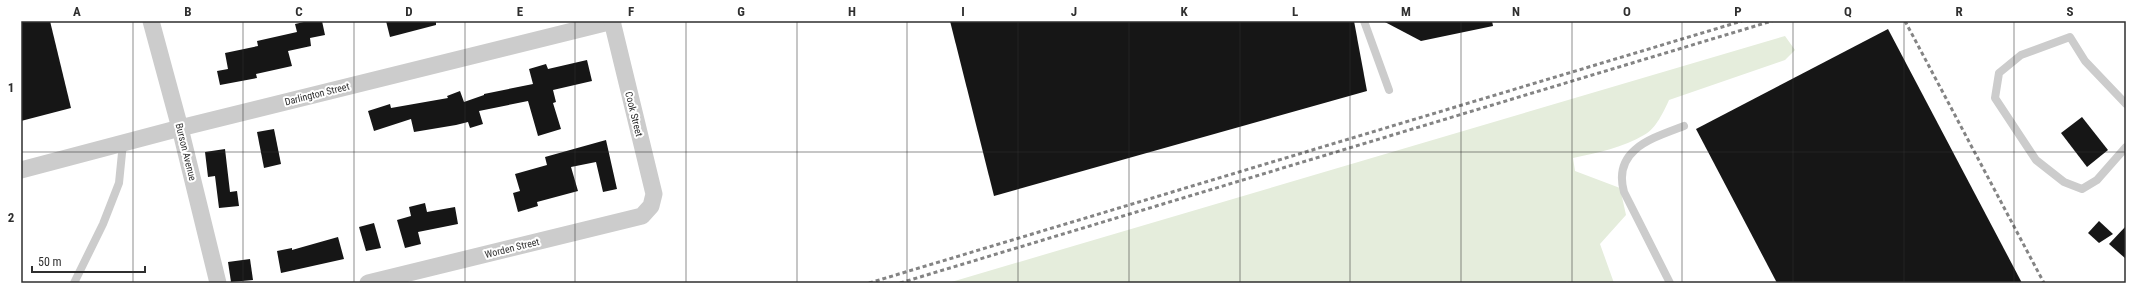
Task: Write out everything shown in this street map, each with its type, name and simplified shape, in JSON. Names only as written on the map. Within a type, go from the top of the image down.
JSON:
[{"type":"street","name":"Burson Avenue","points":[[151,21],[180,128],[218,283]]},
{"type":"street","name":"Darlington Street","points":[[21,170],[180,128],[612,21]]},
{"type":"street","name":"Cook Street","points":[[612,21],[654,194],[651,206]]},
{"type":"street","name":"Worden Street","points":[[368,283],[642,216],[651,206]]},
{"type":"lane","points":[[1364,21],[1389,90]]},
{"type":"lane","points":[[2126,104],[2085,61],[2070,37],[2021,54],[1999,73],[1995,98],[2036,160],[2064,182],[2082,189],[2097,180],[2126,147]]},
{"type":"lane","points":[[1670,283],[1624,192],[1621,176],[1626,160],[1634,149],[1647,141],[1684,126]]},
{"type":"lane","points":[[74,283],[103,224],[119,183],[123,143]]},
{"type":"green space","points":[[1785,36],[1795,50],[1785,60],[1669,100],[1656,124],[1644,135],[1601,152],[1573,158],[1575,171],[1620,188],[1626,215],[1600,244],[1614,283],[1569,283],[1567,281],[1565,283],[948,283]]},
{"type":"building","points":[[21,21],[50,21],[71,108],[21,121]]},
{"type":"building","points":[[308,21],[322,21],[325,35],[310,38],[311,46],[288,51],[292,66],[256,74],[257,78],[220,85],[217,71],[228,69],[225,53],[258,46],[257,41],[297,32],[295,24]]},
{"type":"building","points":[[386,21],[436,21],[436,25],[390,37]]},
{"type":"building","points":[[950,21],[1354,21],[1367,91],[994,196]]},
{"type":"building","points":[[1383,21],[1492,21],[1493,26],[1421,41]]},
{"type":"building","points":[[1888,29],[2022,283],[1777,283],[1696,129]]},
{"type":"building","points":[[587,60],[592,81],[553,90],[556,102],[553,103],[561,129],[538,136],[528,101],[479,111],[483,124],[470,128],[468,122],[414,132],[411,119],[374,131],[368,111],[390,104],[391,108],[448,98],[447,96],[460,91],[464,102],[484,94],[533,84],[529,69],[546,64],[548,69]]},
{"type":"building","points":[[2082,117],[2108,150],[2087,167],[2061,133]]},
{"type":"building","points":[[274,129],[281,164],[264,168],[257,132]]},
{"type":"building","points":[[606,140],[617,189],[603,192],[596,162],[571,167],[578,191],[537,202],[538,206],[518,212],[513,193],[520,191],[515,174],[547,165],[545,157]]},
{"type":"building","points":[[225,149],[230,192],[237,191],[239,206],[219,208],[215,176],[208,177],[205,152]]},
{"type":"building","points":[[425,203],[427,212],[455,207],[458,224],[418,232],[421,244],[405,248],[397,220],[411,216],[409,207]]},
{"type":"building","points":[[2099,221],[2113,234],[2099,243],[2088,233]]},
{"type":"building","points":[[374,223],[381,248],[366,251],[359,227]]},
{"type":"building","points":[[2126,226],[2126,259],[2109,244]]},
{"type":"building","points":[[338,237],[344,259],[281,273],[277,251],[292,248],[292,250]]},
{"type":"building","points":[[250,259],[253,280],[231,282],[228,262]]},
{"type":"railway","points":[[869,283],[1742,21]]},
{"type":"railway","points":[[900,283],[1772,21]]},
{"type":"railway","points":[[1905,21],[2044,283]]}]
